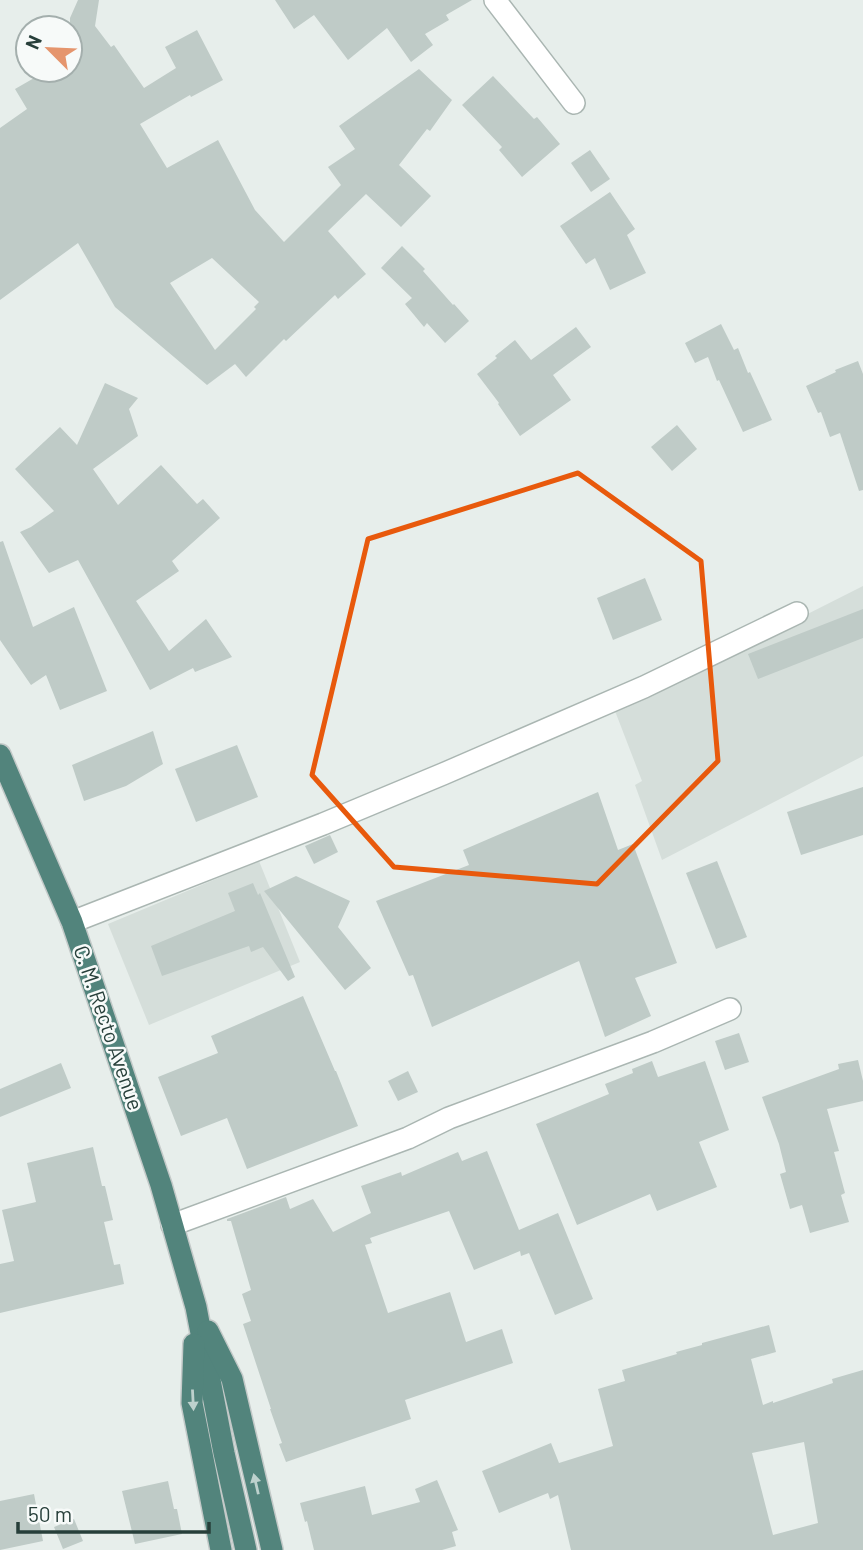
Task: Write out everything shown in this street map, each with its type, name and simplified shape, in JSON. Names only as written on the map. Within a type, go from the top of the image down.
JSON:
[{"type":"highway","name":"C. M. Recto Avenue","points":[[0,755],[72,922],[161,1185],[195,1307],[246,1550]]},
{"type":"highway","name":"C. M. Recto Avenue","points":[[195,1307],[192,1403],[221,1550]]},
{"type":"highway","name":"C. M. Recto Avenue","points":[[195,1307],[232,1378],[272,1550]]},
{"type":"street","points":[[495,0],[574,103]]},
{"type":"street","points":[[72,922],[431,779],[644,687],[797,613]]},
{"type":"street","points":[[172,1225],[408,1138],[449,1118],[653,1042],[730,1009]]},
{"type":"highlighted area","points":[[578,473],[701,561],[718,761],[597,884],[394,867],[312,775],[368,539]]},
{"type":"shaded area","points":[[863,586],[863,756],[662,860],[635,785],[642,781],[615,711]]},
{"type":"shaded area","points":[[259,861],[300,962],[149,1025],[108,924]]},
{"type":"building","points":[[78,0],[99,0],[95,26],[111,47],[114,45],[144,88],[176,68],[165,47],[197,30],[223,80],[191,97],[190,95],[140,124],[167,168],[218,140],[255,210],[284,242],[341,185],[328,167],[355,149],[339,126],[419,69],[452,100],[430,131],[427,129],[399,165],[431,196],[401,227],[366,194],[328,231],[366,274],[338,299],[335,295],[286,341],[284,339],[246,377],[235,364],[207,385],[115,307],[78,243],[0,300],[0,128],[27,109],[15,89],[24,84],[84,84],[84,14],[72,14]],"holes":[[[212,258],[259,302],[254,307],[256,309],[215,350],[170,283]]]},
{"type":"building","points":[[275,0],[472,0],[446,15],[449,20],[425,34],[433,45],[411,62],[387,28],[348,60],[314,15],[294,29]]},
{"type":"building","points":[[493,76],[534,119],[537,117],[560,144],[522,177],[499,150],[502,147],[462,105]]},
{"type":"building","points":[[590,150],[610,179],[591,192],[571,163]]},
{"type":"building","points":[[610,192],[635,229],[627,235],[646,273],[610,290],[595,258],[586,264],[560,226]]},
{"type":"building","points":[[402,246],[469,321],[445,343],[427,323],[424,327],[405,304],[412,298],[381,268]]},
{"type":"building","points":[[721,324],[734,350],[738,348],[772,420],[743,432],[708,357],[695,363],[685,343]]},
{"type":"building","points":[[576,327],[591,347],[553,375],[571,400],[520,436],[477,374],[515,340],[531,360]]},
{"type":"building","points":[[858,361],[863,374],[863,490],[859,491],[840,433],[830,437],[821,412],[818,413],[806,386]]},
{"type":"building","points":[[105,383],[138,398],[129,409],[138,436],[93,469],[118,505],[161,465],[197,504],[203,499],[220,518],[172,561],[179,571],[136,601],[169,651],[206,619],[232,657],[195,672],[193,668],[150,690],[78,560],[49,573],[20,532],[54,511],[15,469],[60,427],[77,445]]},
{"type":"building","points":[[677,425],[697,449],[672,471],[651,447]]},
{"type":"building","points":[[3,541],[33,627],[74,607],[107,691],[60,710],[46,675],[31,685],[0,640],[0,542]]},
{"type":"building","points":[[645,578],[662,620],[613,640],[597,598]]},
{"type":"building","points":[[863,609],[863,638],[758,679],[748,654]]},
{"type":"building","points":[[153,731],[163,764],[126,786],[84,801],[72,765]]},
{"type":"building","points":[[237,745],[258,797],[196,822],[175,769]]},
{"type":"building","points":[[863,787],[863,835],[801,855],[787,812]]},
{"type":"building","points":[[598,792],[618,850],[633,844],[677,963],[635,978],[651,1016],[605,1037],[579,961],[432,1027],[413,975],[409,976],[376,901],[469,865],[463,850]]},
{"type":"building","points":[[330,835],[338,852],[314,864],[305,846]]},
{"type":"building","points":[[717,861],[747,937],[716,949],[686,873]]},
{"type":"building","points":[[296,876],[350,901],[338,927],[371,968],[345,990],[264,891]]},
{"type":"building","points":[[253,883],[258,895],[260,893],[295,977],[288,981],[263,947],[251,952],[249,946],[162,976],[151,946],[235,911],[228,893]]},
{"type":"building","points":[[303,996],[358,1126],[247,1169],[227,1118],[181,1136],[158,1077],[218,1053],[211,1036]]},
{"type":"building","points":[[739,1033],[749,1062],[725,1070],[715,1041]]},
{"type":"building","points":[[858,1060],[863,1081],[863,1101],[827,1109],[839,1151],[834,1152],[845,1193],[841,1195],[849,1222],[810,1233],[802,1205],[790,1209],[780,1174],[786,1172],[779,1144],[762,1097],[839,1069],[838,1064]]},
{"type":"building","points":[[652,1061],[658,1077],[705,1061],[729,1130],[699,1142],[717,1187],[657,1211],[650,1194],[577,1225],[536,1124],[609,1094],[605,1084],[633,1073],[632,1069]]},
{"type":"building","points":[[61,1063],[71,1088],[0,1117],[0,1089]]},
{"type":"building","points":[[408,1071],[418,1092],[398,1101],[388,1081]]},
{"type":"building","points":[[93,1147],[113,1220],[104,1222],[114,1265],[120,1264],[124,1284],[0,1313],[0,1264],[14,1261],[2,1210],[36,1202],[27,1163]]},
{"type":"building","points":[[487,1151],[519,1230],[558,1213],[593,1299],[555,1315],[529,1253],[521,1256],[520,1251],[474,1270],[449,1211],[370,1238],[372,1243],[365,1245],[388,1313],[450,1292],[466,1342],[502,1329],[513,1363],[405,1400],[411,1419],[286,1462],[243,1324],[251,1321],[242,1294],[251,1290],[231,1221],[227,1219],[286,1197],[290,1209],[313,1199],[333,1232],[371,1213],[361,1186],[401,1172],[402,1176],[458,1152],[462,1161]]},
{"type":"building","points":[[769,1325],[776,1352],[751,1359],[763,1405],[833,1383],[832,1379],[863,1370],[863,1550],[571,1550],[558,1495],[550,1499],[548,1493],[499,1513],[482,1471],[551,1443],[559,1463],[613,1446],[598,1389],[625,1381],[622,1370],[677,1354],[676,1352]],"holes":[[[804,1442],[818,1523],[773,1535],[752,1453]]]},
{"type":"building","points":[[437,1480],[458,1530],[452,1532],[456,1546],[442,1550],[314,1550],[300,1503],[365,1486],[372,1515],[420,1502],[415,1489]]},
{"type":"building","points":[[168,1481],[182,1534],[135,1544],[122,1491]]},
{"type":"building","points":[[34,1494],[43,1541],[0,1550],[0,1501]]},
{"type":"building","points":[[74,1519],[83,1541],[63,1549],[54,1527]]}]
